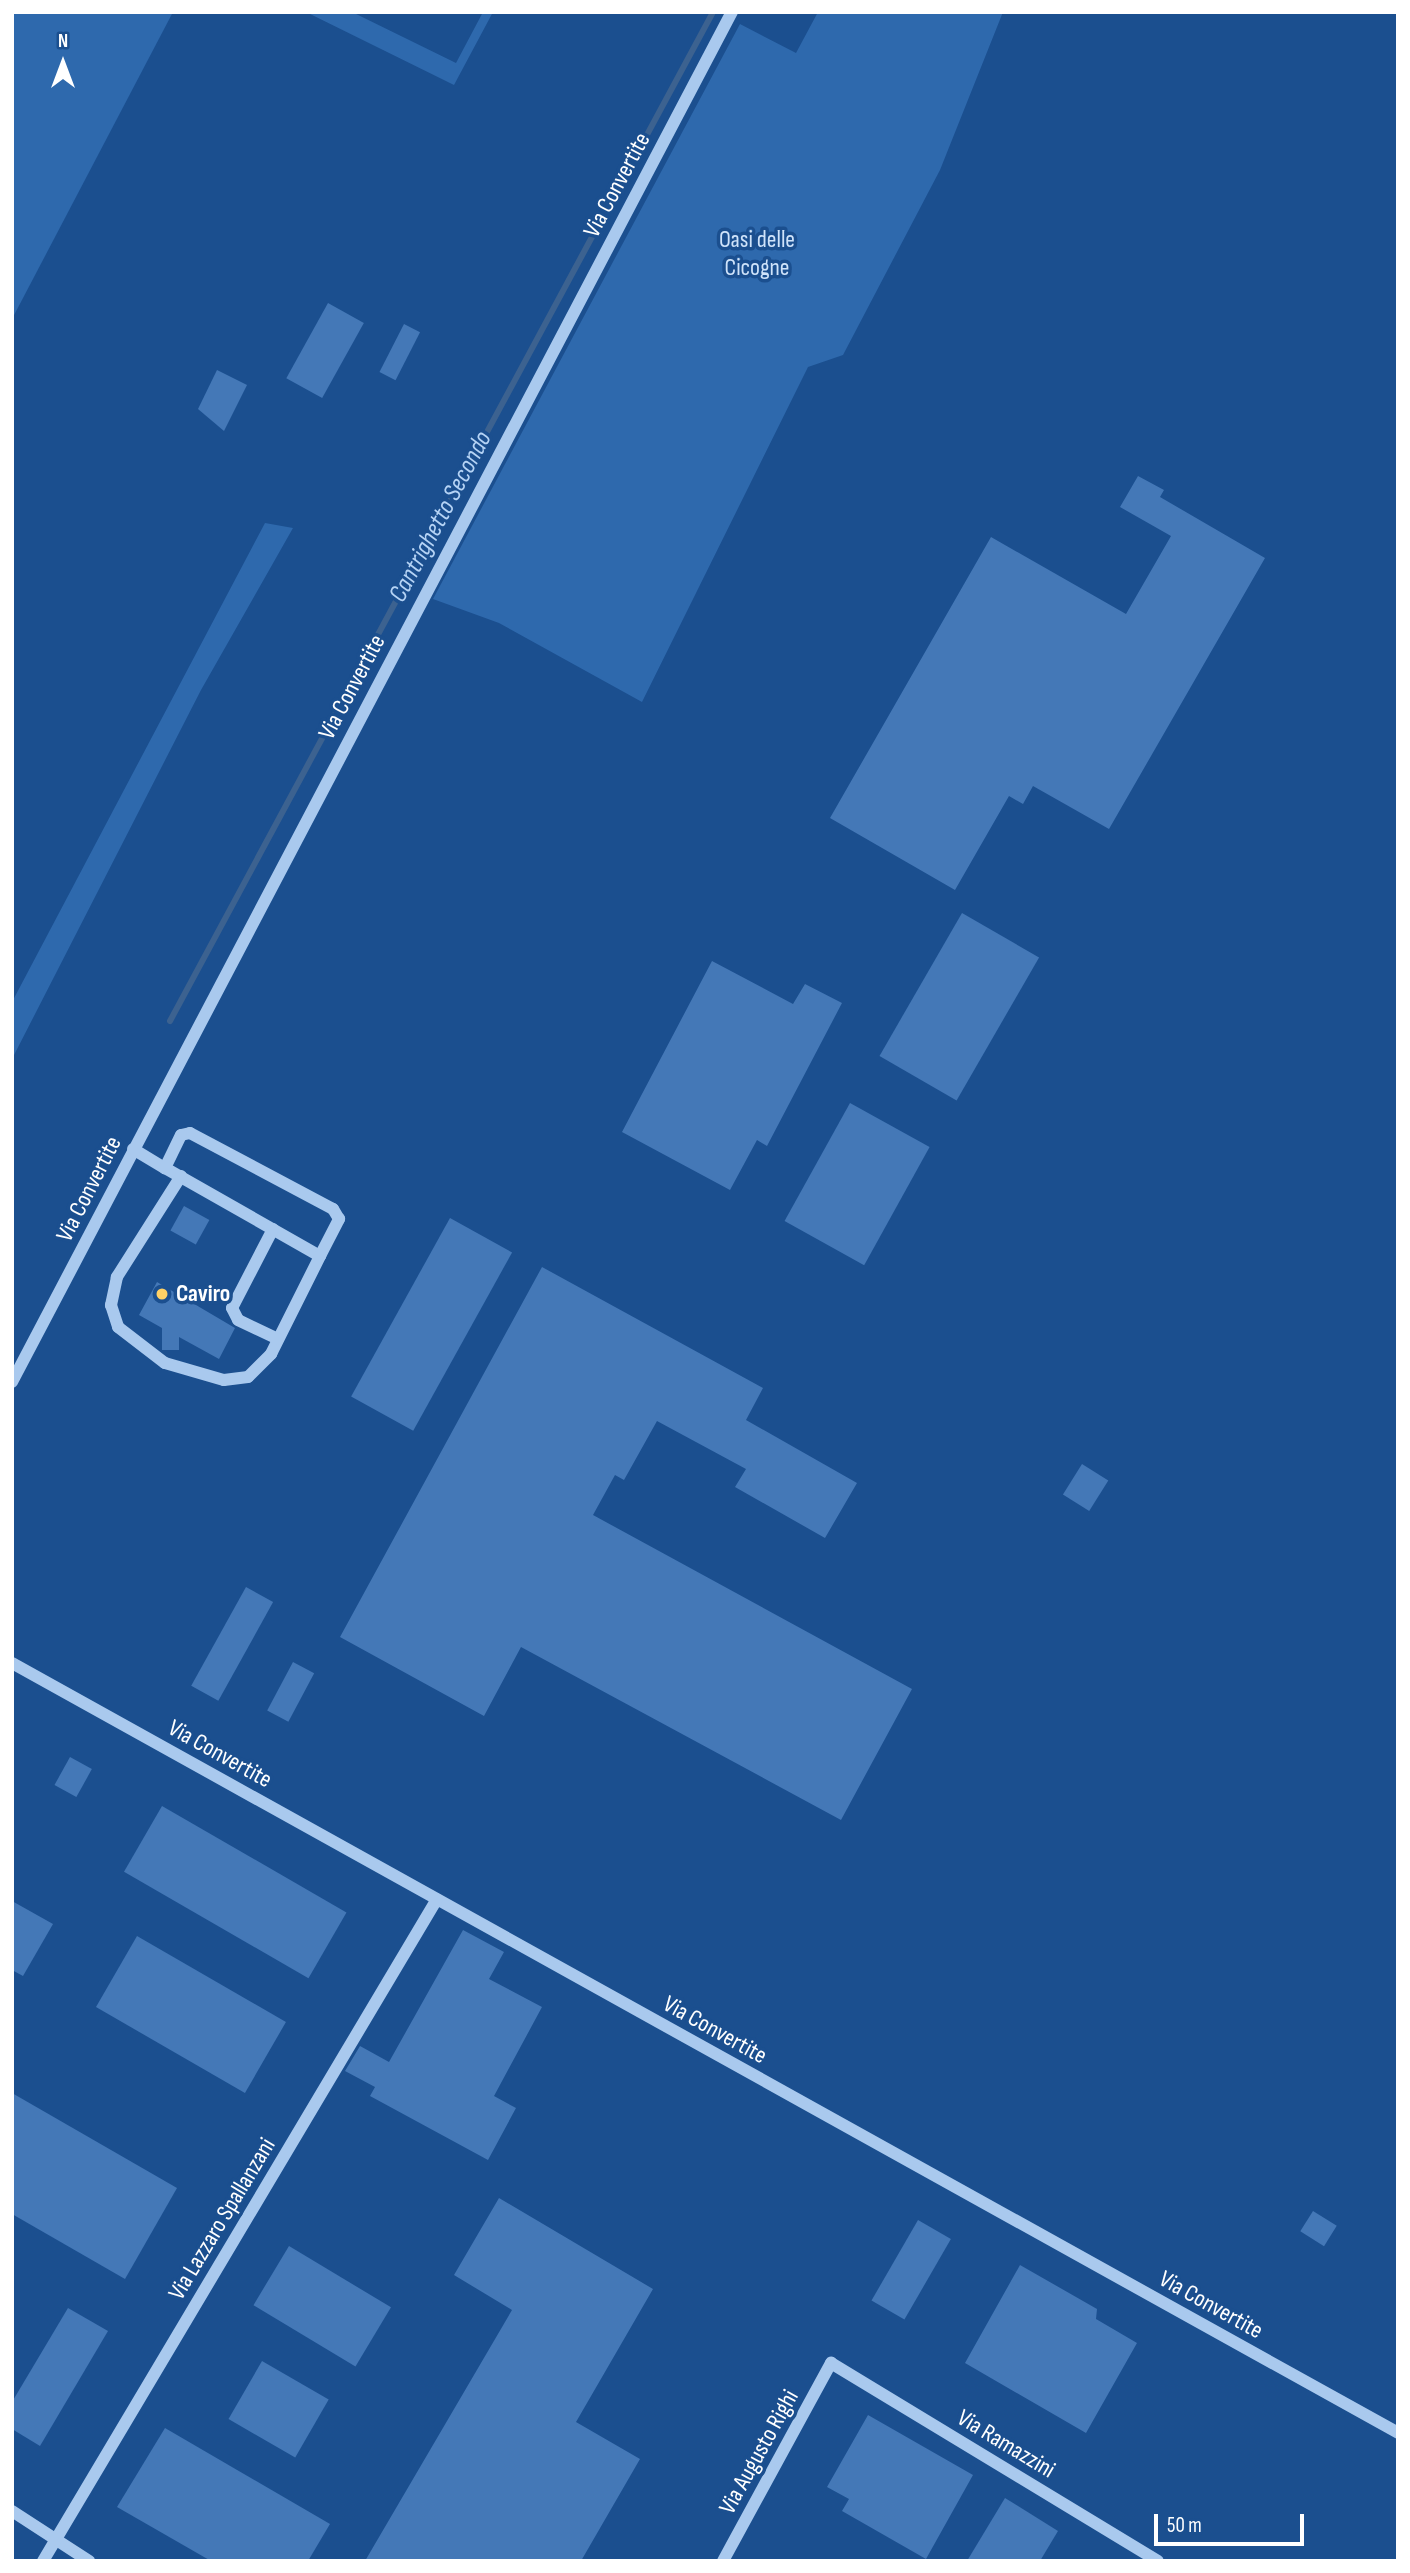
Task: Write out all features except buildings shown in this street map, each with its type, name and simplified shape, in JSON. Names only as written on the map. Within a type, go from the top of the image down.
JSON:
[{"type":"street","name":"Via Convertite","points":[[12,1382],[732,12]]},
{"type":"street","points":[[165,1168],[181,1135],[190,1133],[333,1209],[339,1219],[278,1339],[248,1377],[225,1380],[166,1363],[118,1327],[111,1305],[117,1277],[181,1176]]},
{"type":"street","points":[[133,1149],[320,1256]]},
{"type":"street","points":[[272,1229],[232,1308],[238,1320],[278,1339]]},
{"type":"street","name":"Via Convertite","points":[[12,1663],[1398,2433]]},
{"type":"street","name":"Via Lazzaro Spallanzani","points":[[43,2561],[437,1899]]},
{"type":"street","name":"Via Augusto Righi","points":[[723,2561],[831,2363]]},
{"type":"street","name":"Via Ramazzini","points":[[831,2363],[1158,2561]]},
{"type":"street","points":[[12,2511],[89,2561]]},
{"type":"green space","points":[[12,12],[173,12],[12,319]]},
{"type":"green space","points":[[306,12],[352,12],[456,63],[483,12],[493,12],[454,85]]},
{"type":"green space","name":"Oasi delle Cicogne","points":[[818,12],[1003,12],[940,170],[843,355],[808,367],[642,702],[499,623],[433,599],[740,24],[796,53]]},
{"type":"green space","points":[[265,523],[293,528],[201,690],[12,1059],[12,1002]]},
{"type":"waterway","name":"Cantrighetto Secondo","points":[[170,1021],[713,12]]},
{"type":"place","name":"Caviro","points":[[162,1294]]}]
